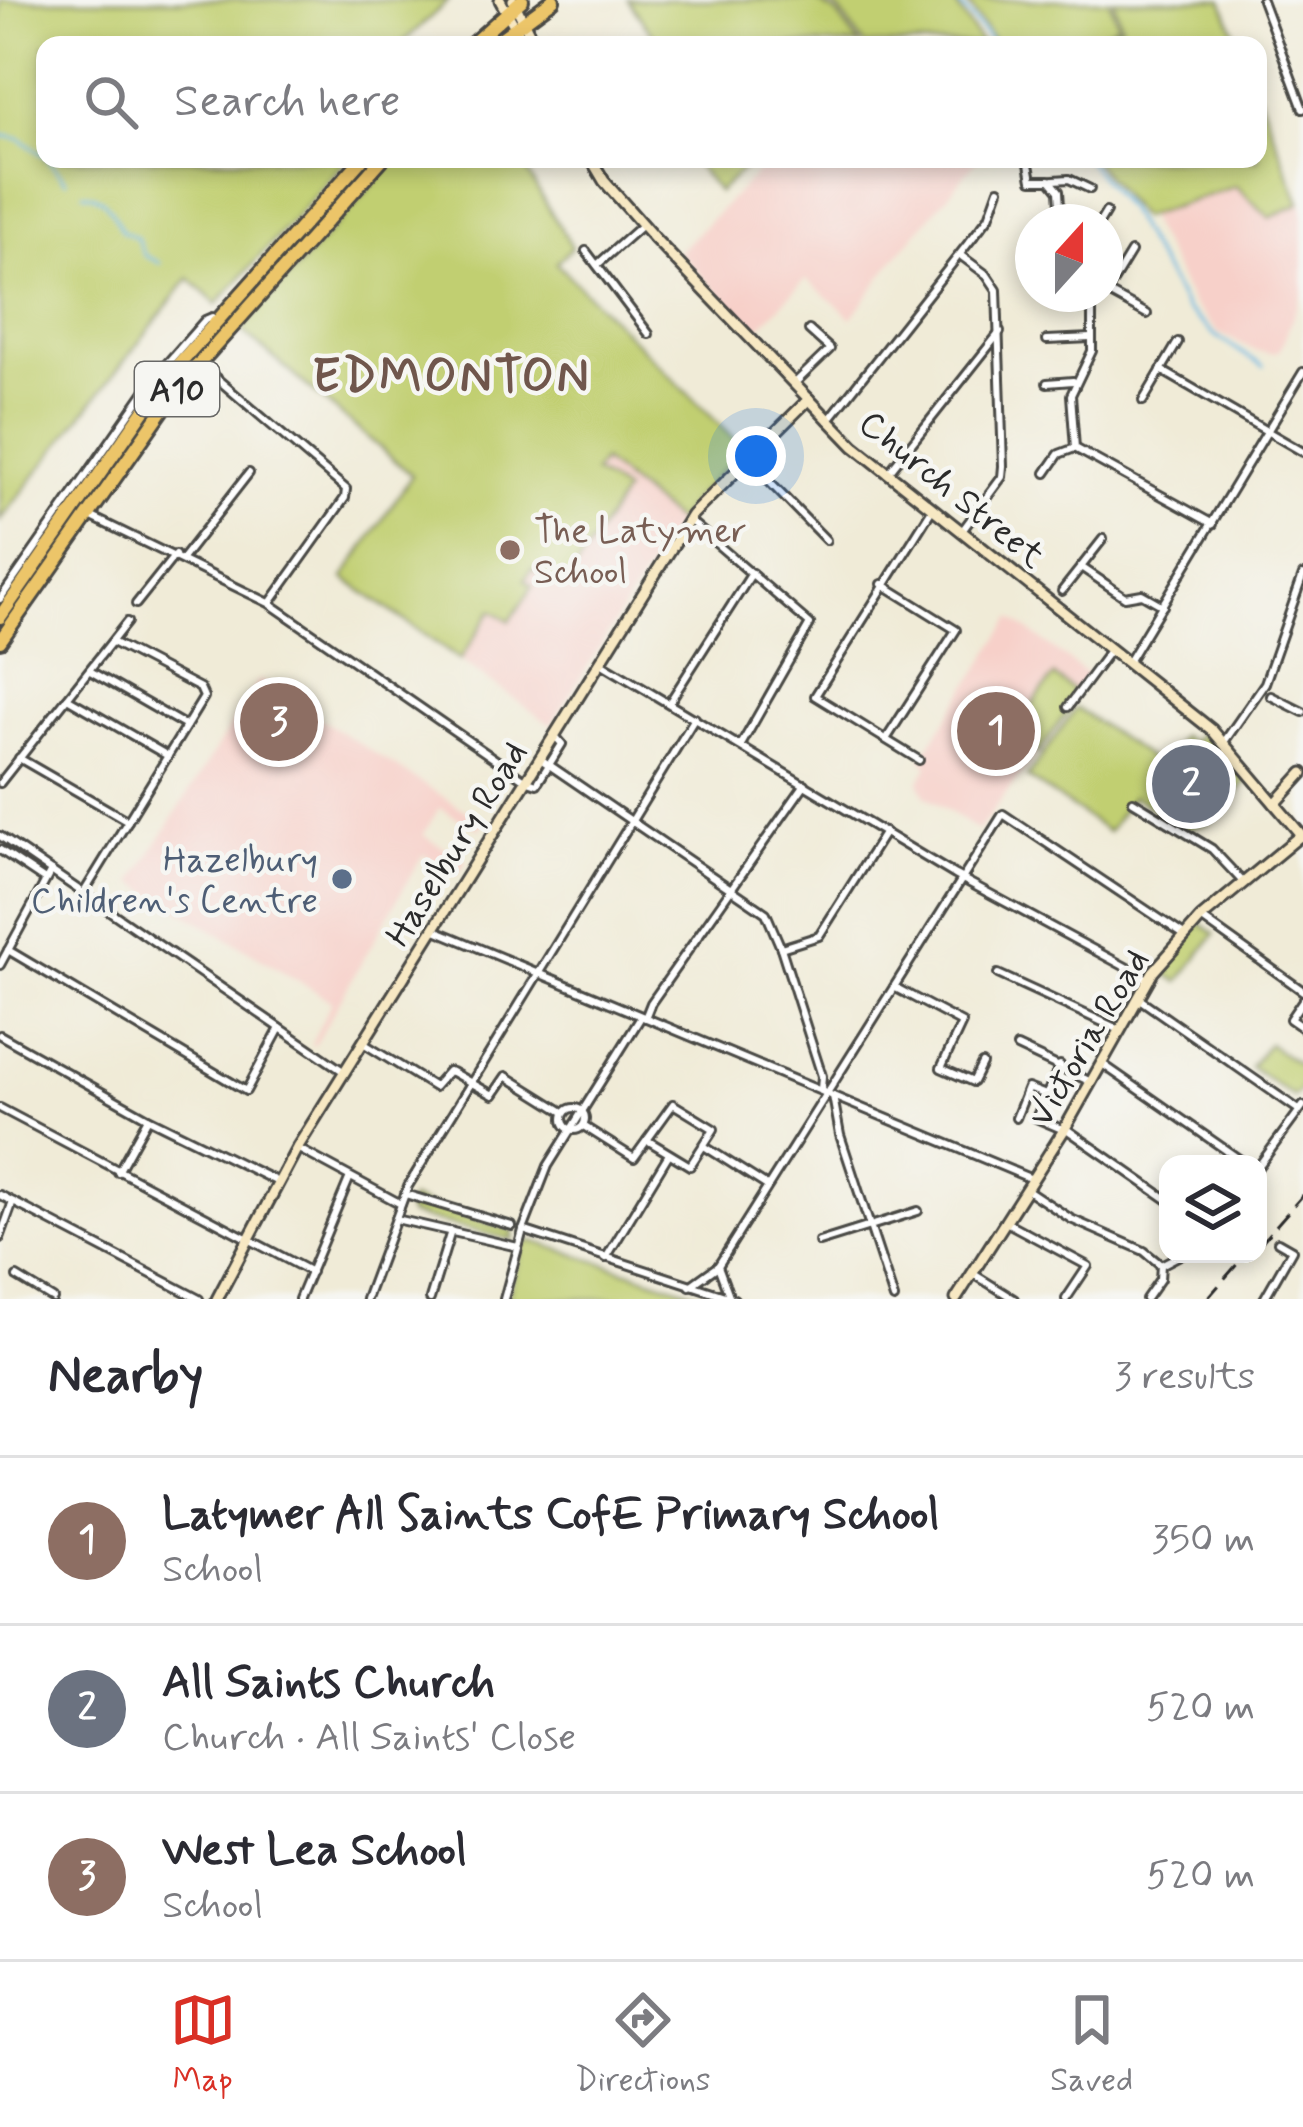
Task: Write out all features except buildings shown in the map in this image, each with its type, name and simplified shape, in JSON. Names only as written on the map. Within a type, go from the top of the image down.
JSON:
[{"type":"highway","points":[[483,36],[515,10],[539,0]]},
{"type":"highway","points":[[498,36],[515,10],[553,0]]},
{"type":"highway","name":"A10","points":[[0,617],[32,564],[168,376],[354,168]]},
{"type":"highway","name":"A10","points":[[0,641],[198,363],[374,168]]},
{"type":"street","points":[[1262,0],[1303,109]]},
{"type":"street","name":"Church Street","points":[[598,168],[642,225],[828,421],[887,475],[1224,742],[1302,836]]},
{"type":"street","points":[[1030,168],[1032,180],[1069,179],[1090,189]]},
{"type":"street","points":[[1051,180],[1059,191],[1060,204]]},
{"type":"street","points":[[828,421],[989,217],[999,189]]},
{"type":"street","points":[[597,265],[642,225]]},
{"type":"street","points":[[586,251],[649,334]]},
{"type":"street","points":[[1123,264],[1131,252]]},
{"type":"street","points":[[960,255],[994,283],[1001,332],[1002,476],[962,531]]},
{"type":"street","points":[[1123,301],[1147,314]]},
{"type":"street","points":[[1075,448],[1071,395],[1092,351],[1092,312]]},
{"type":"street","points":[[795,383],[830,349],[809,330]]},
{"type":"street","points":[[887,475],[1001,332]]},
{"type":"street","points":[[1047,340],[1093,338]]},
{"type":"street","points":[[1143,401],[1178,342]]},
{"type":"street","points":[[198,363],[346,489],[345,498],[269,603]]},
{"type":"street","points":[[1162,370],[1303,452]]},
{"type":"street","points":[[1128,662],[1303,372]]},
{"type":"street","points":[[1047,383],[1074,381]]},
{"type":"street","name":"Haselbury Road","points":[[218,1299],[297,1148],[525,781],[544,761],[554,735],[689,520],[809,400]]},
{"type":"street","points":[[1046,473],[1059,454],[1075,448],[1214,524]]},
{"type":"street","points":[[747,458],[826,540]]},
{"type":"street","points":[[136,604],[249,473]]},
{"type":"street","points":[[919,760],[815,696],[933,508]]},
{"type":"street","points":[[89,516],[269,603],[525,781]]},
{"type":"street","points":[[689,520],[810,624],[740,745]]},
{"type":"street","points":[[1062,591],[1103,539]]},
{"type":"street","points":[[0,599],[32,564]]},
{"type":"street","points":[[1082,567],[1125,597],[1142,594],[1163,606]]},
{"type":"street","points":[[669,703],[752,573]]},
{"type":"street","points":[[1224,742],[1264,683],[1302,577]]},
{"type":"street","points":[[883,584],[956,630],[886,738]]},
{"type":"street","points":[[0,783],[128,622]]},
{"type":"street","points":[[83,894],[204,697],[200,688],[114,643]]},
{"type":"street","points":[[1068,707],[1111,649]]},
{"type":"street","points":[[599,662],[962,878],[1148,979]]},
{"type":"street","points":[[90,671],[186,726]]},
{"type":"street","points":[[1271,696],[1303,712]]},
{"type":"street","points":[[67,698],[167,756]]},
{"type":"street","points":[[366,1299],[405,1194],[695,718]]},
{"type":"street","points":[[19,758],[128,820]]},
{"type":"street","points":[[544,761],[766,913],[894,1299]]},
{"type":"street","points":[[1275,804],[1303,773]]},
{"type":"street","points":[[504,1299],[540,1183],[571,1128],[651,1003],[805,784]]},
{"type":"street","points":[[1133,801],[1212,849],[1242,881]]},
{"type":"street","points":[[690,1286],[718,1266],[1004,814],[1184,935]]},
{"type":"street","points":[[781,948],[820,936],[885,832]]},
{"type":"street","points":[[0,836],[345,1072]]},
{"type":"street","name":"Victoria Road","points":[[956,1299],[1064,1129],[1148,979],[1201,918],[1302,836]]},
{"type":"street","points":[[13,844],[3,852],[44,880]]},
{"type":"street","points":[[0,965],[51,871]]},
{"type":"street","points":[[1201,918],[1303,995],[1290,1019],[1303,1028]]},
{"type":"street","points":[[433,929],[827,1093],[1029,1184],[1072,1219],[1144,1251],[1161,1265]]},
{"type":"street","points":[[8,950],[246,1091],[280,1028]]},
{"type":"street","points":[[998,974],[1120,1030]]},
{"type":"street","points":[[893,987],[962,1023],[941,1068],[974,1082],[982,1064]]},
{"type":"street","points":[[1138,998],[1301,1108],[1267,1155]]},
{"type":"street","points":[[0,1035],[148,1118],[279,1182]]},
{"type":"street","points":[[363,1043],[431,1086],[438,1087],[448,1071],[493,1095],[506,1076],[562,1111],[581,1111]]},
{"type":"street","points":[[1017,1047],[1091,1082]]},
{"type":"street","points":[[1101,1063],[1233,1155]]},
{"type":"street","points":[[1060,1065],[1036,1118],[1064,1129],[1159,1194]]},
{"type":"street","points":[[1016,1118],[1028,1088],[1046,1095]]},
{"type":"street","points":[[581,1111],[585,1126],[632,1158],[668,1106],[676,1103],[713,1127],[690,1166],[647,1140]]},
{"type":"street","points":[[0,1108],[310,1272]]},
{"type":"street","points":[[562,1111],[565,1125],[585,1126]]},
{"type":"street","points":[[118,1172],[148,1118]]},
{"type":"street","points":[[704,1146],[768,1187]]},
{"type":"street","points":[[297,1148],[401,1204]]},
{"type":"street","points":[[606,1258],[669,1154]]},
{"type":"street","points":[[299,1299],[350,1177]]},
{"type":"street","points":[[405,1194],[512,1226]]},
{"type":"street","points":[[0,1195],[199,1299]]},
{"type":"street","points":[[0,1238],[14,1202]]},
{"type":"street","points":[[819,1242],[918,1210]]},
{"type":"street","points":[[396,1219],[518,1247]]},
{"type":"street","points":[[1004,1221],[1088,1266],[1066,1299]]},
{"type":"street","points":[[523,1230],[732,1298]]},
{"type":"street","points":[[430,1299],[451,1231]]},
{"type":"street","points":[[1264,1299],[1292,1250],[1278,1242]]},
{"type":"street","points":[[1161,1265],[1165,1263]]},
{"type":"street","points":[[1146,1299],[1160,1279],[1161,1265]]},
{"type":"street","points":[[718,1266],[732,1298]]},
{"type":"street","points":[[972,1273],[1014,1299]]},
{"type":"street","points":[[17,1277],[53,1299]]},
{"type":"shaded area","points":[[1273,144],[1303,206],[1303,291],[1280,350],[1274,353],[1256,351],[1219,333],[1192,304],[1140,203],[1234,168],[1267,168],[1267,150]]},
{"type":"shaded area","points":[[762,168],[970,168],[852,318],[806,279],[756,331],[678,252]]},
{"type":"shaded area","name":"The Latymer School","points":[[602,460],[677,522],[551,725],[344,578],[413,475]]},
{"type":"shaded area","points":[[1012,618],[1089,676],[978,831],[926,796],[919,782],[928,766],[921,758]]},
{"type":"shaded area","points":[[259,680],[483,822],[479,829],[439,808],[423,835],[466,861],[457,874],[423,854],[314,1046],[332,1001],[133,882]]},
{"type":"green space","points":[[0,0],[449,0],[410,36],[36,36],[36,168],[340,168],[217,304],[189,278],[0,521]]},
{"type":"green space","points":[[628,0],[814,0],[837,14],[853,36],[654,36]]},
{"type":"green space","points":[[823,0],[953,0],[976,36],[858,36],[839,10]]},
{"type":"green space","points":[[965,0],[1109,0],[1118,24],[1097,36],[991,36]]},
{"type":"green space","points":[[1113,0],[1222,0],[1236,36],[1104,36],[1122,25]]},
{"type":"green space","points":[[1267,117],[1300,203],[1270,218],[1236,186],[1140,218],[1099,168],[1267,168]]},
{"type":"green space","points":[[388,168],[524,168],[572,247],[556,263],[744,449],[677,522],[602,461],[594,473],[624,492],[563,588],[532,569],[525,580],[533,586],[510,621],[492,610],[460,660],[344,578],[412,475],[241,330]]},
{"type":"green space","points":[[698,168],[744,168],[718,192]]},
{"type":"green space","points":[[1054,676],[1076,693],[1038,753],[1011,732]]},
{"type":"green space","points":[[1076,708],[1153,761],[1165,760],[1181,736],[1192,743],[1201,731],[1247,782],[1210,823],[1186,829],[1132,796],[1108,832],[1027,777]]},
{"type":"green space","points":[[1200,923],[1215,934],[1179,982],[1160,970]]},
{"type":"green space","points":[[1268,1044],[1303,1067],[1303,1088],[1294,1097],[1250,1067]]},
{"type":"green space","points":[[410,1200],[513,1231],[513,1240],[410,1215],[406,1209]]},
{"type":"green space","points":[[533,1241],[716,1299],[507,1299],[524,1243]]},
{"type":"waterway","points":[[956,0],[986,36]]},
{"type":"waterway","points":[[0,135],[20,139],[36,150]]},
{"type":"waterway","points":[[55,168],[66,181]]},
{"type":"waterway","points":[[1093,168],[1128,211],[1186,309],[1217,337],[1263,366]]},
{"type":"waterway","points":[[83,193],[103,201],[122,231],[137,238],[144,255],[160,263]]},
{"type":"railway","points":[[1267,1236],[1303,1195]]},
{"type":"railway","points":[[1207,1299],[1238,1263]]},
{"type":"place","name":"The Latymer School","points":[[510,550]]},
{"type":"place","name":"West Lea School","points":[[279,722]]},
{"type":"place","name":"Latymer All Saints CofE Primary School","points":[[996,731]]},
{"type":"place","name":"All Saints Church","points":[[1191,784]]},
{"type":"place","name":"Hazelbury Children's Centre","points":[[342,879]]},
{"type":"district","name":"EDMONTON","points":[[452,374]]}]
